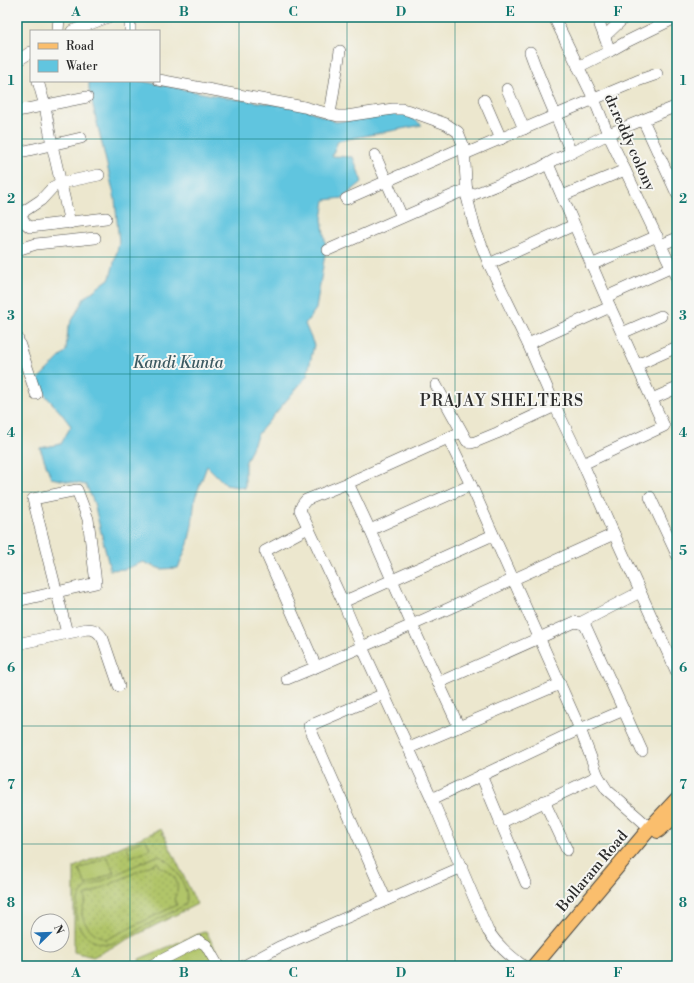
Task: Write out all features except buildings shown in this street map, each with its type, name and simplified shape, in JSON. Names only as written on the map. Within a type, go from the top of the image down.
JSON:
[{"type":"main road","name":"Bollaram Road","points":[[546,966],[650,828],[677,799]]},
{"type":"main road","name":"Bollaram Road","points":[[534,966],[655,834],[677,814]]},
{"type":"street","points":[[58,30],[59,17]]},
{"type":"street","points":[[75,30],[108,17]]},
{"type":"street","points":[[130,17],[130,30]]},
{"type":"street","name":"dr.reddy colony","points":[[554,17],[594,99],[608,134],[677,279]]},
{"type":"street","points":[[601,17],[600,25],[610,51]]},
{"type":"street","points":[[605,36],[625,17]]},
{"type":"street","points":[[578,67],[671,20]]},
{"type":"street","points":[[330,114],[340,51]]},
{"type":"street","points":[[530,52],[571,153]]},
{"type":"street","points":[[17,61],[30,53]]},
{"type":"street","points":[[346,199],[465,151],[501,139],[657,74]]},
{"type":"street","points":[[160,80],[346,116],[402,109],[446,124],[458,132],[465,151],[467,193],[475,229],[489,264],[528,344],[640,592],[673,653],[677,673]]},
{"type":"street","points":[[38,82],[45,106],[52,145],[70,223]]},
{"type":"street","points":[[508,89],[524,129]]},
{"type":"street","points":[[17,111],[88,97]]},
{"type":"street","points":[[484,100],[501,139]]},
{"type":"street","points":[[328,250],[402,217],[548,164],[608,134],[677,106]]},
{"type":"street","points":[[643,120],[677,194]]},
{"type":"street","points":[[25,152],[80,138]]},
{"type":"street","points":[[375,155],[402,217]]},
{"type":"street","points":[[548,164],[664,426],[583,464]]},
{"type":"street","points":[[562,196],[625,170]]},
{"type":"street","points":[[99,175],[61,183],[53,187],[41,200],[19,211],[24,223],[30,227],[106,218]]},
{"type":"street","points":[[489,264],[574,225]]},
{"type":"street","points":[[17,250],[36,244],[95,238]]},
{"type":"street","points":[[591,264],[659,240],[677,238]]},
{"type":"street","points":[[528,344],[672,267]]},
{"type":"street","points":[[622,333],[661,316]]},
{"type":"street","points":[[17,337],[36,394]]},
{"type":"street","points":[[637,365],[677,347]]},
{"type":"street","points":[[436,385],[461,432],[467,441],[471,443],[497,433],[555,406]]},
{"type":"street","points":[[652,399],[677,388]]},
{"type":"street","points":[[461,432],[348,483],[306,500],[300,510],[432,798],[488,930],[496,943],[523,966]]},
{"type":"street","points":[[448,438],[514,580],[580,729],[598,776],[607,790],[650,828]]},
{"type":"street","points":[[348,483],[459,727]]},
{"type":"street","points":[[370,530],[471,485]]},
{"type":"street","points":[[17,601],[56,591],[96,583],[88,519],[77,490],[33,499],[56,591],[67,633]]},
{"type":"street","points":[[650,497],[677,555]]},
{"type":"street","points":[[308,528],[265,552],[316,667]]},
{"type":"street","points":[[343,602],[493,534]]},
{"type":"street","points":[[286,679],[514,580],[614,534]]},
{"type":"street","points":[[580,623],[640,592]]},
{"type":"street","points":[[438,682],[575,622],[580,623],[585,625],[642,751]]},
{"type":"street","points":[[17,644],[87,629],[94,629],[103,639],[119,686]]},
{"type":"street","points":[[409,748],[560,684]]},
{"type":"street","points":[[384,694],[309,726],[386,900]]},
{"type":"street","points":[[432,798],[624,710]]},
{"type":"street","points":[[481,776],[526,883]]},
{"type":"street","points":[[500,823],[598,776]]},
{"type":"street","points":[[544,801],[567,850]]},
{"type":"street","points":[[244,966],[279,947],[462,867]]},
{"type":"street","points":[[150,966],[199,941],[206,945],[218,966]]},
{"type":"green space","points":[[161,829],[197,904],[93,957],[74,952],[74,867]]},
{"type":"green space","points":[[146,839],[150,849],[131,857],[127,847]]},
{"type":"green space","points":[[157,856],[162,857],[167,861],[179,876],[187,894],[187,901],[185,905],[111,944],[101,943],[89,939],[80,928],[76,914],[77,903],[84,890]],"holes":[[[158,862],[160,867],[170,872],[176,880],[177,889],[174,899],[177,905],[105,940],[94,933],[84,921],[82,915],[85,896]]]},
{"type":"green space","points":[[107,857],[114,872],[86,885],[79,869]]},
{"type":"green space","points":[[206,931],[224,966],[141,966],[139,959]]},
{"type":"water","name":"Kandi Kunta","points":[[89,82],[146,82],[228,98],[303,108],[336,122],[403,111],[422,125],[338,141],[332,156],[353,157],[362,182],[343,198],[325,200],[322,219],[326,248],[316,309],[305,324],[314,345],[307,376],[258,434],[245,464],[245,488],[226,485],[207,466],[195,498],[188,544],[178,568],[161,569],[143,562],[125,569],[110,570],[94,503],[86,485],[51,478],[40,448],[61,444],[71,426],[45,395],[37,380],[66,351],[68,328],[84,298],[110,278],[119,243],[115,199],[89,89]]},
{"type":"district","name":"PRAJAY SHELTERS","points":[[502,400]]}]
